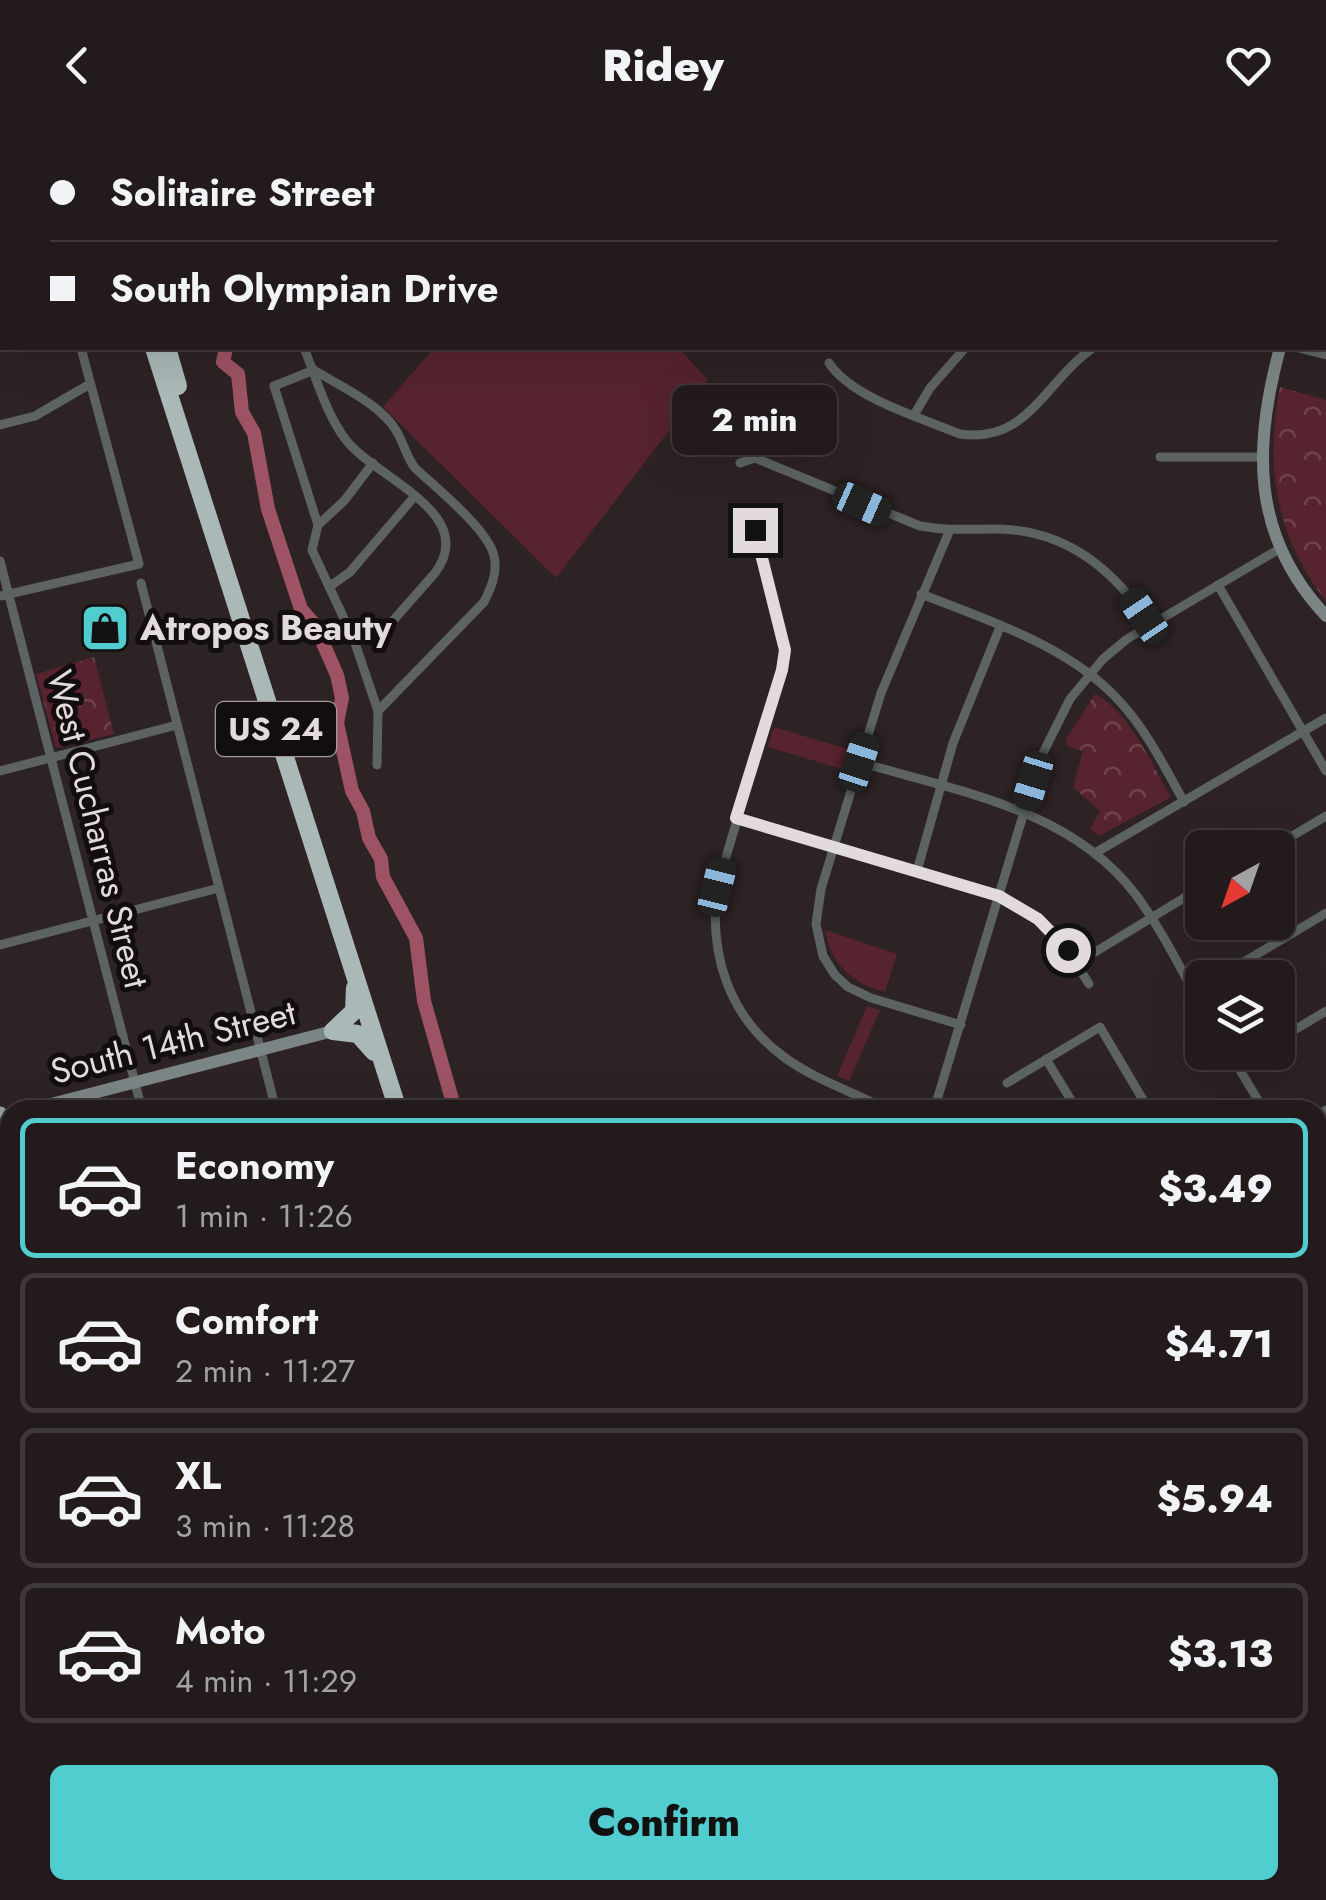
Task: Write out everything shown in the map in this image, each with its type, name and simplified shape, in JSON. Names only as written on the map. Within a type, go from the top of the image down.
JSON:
[{"type":"highway","name":"US 24","points":[[155,350],[398,1100]]},
{"type":"highway","name":"US 24","points":[[168,350],[398,1100]]},
{"type":"highway","points":[[334,1031],[348,1020],[356,1006],[346,948]]},
{"type":"highway","points":[[334,1031],[358,1034],[368,1042],[397,1100]]},
{"type":"street","points":[[4,595],[138,564],[82,350]]},
{"type":"street","points":[[305,350],[332,417],[347,442],[438,516],[447,536],[441,566],[383,632],[354,640]]},
{"type":"street","points":[[914,415],[930,388],[963,350]]},
{"type":"street","points":[[829,363],[838,376],[914,415],[975,436],[1002,431],[1028,414],[1070,366],[1090,350]]},
{"type":"street","points":[[1279,350],[1265,407],[1261,457],[1269,514],[1280,548],[1298,580],[1326,616]]},
{"type":"street","points":[[314,370],[274,386],[318,526],[312,550],[354,640],[378,712],[378,764]]},
{"type":"street","points":[[314,370],[382,414],[397,432],[415,468],[480,532],[496,560],[484,602],[378,712]]},
{"type":"street","points":[[0,424],[35,416],[90,384]]},
{"type":"street","points":[[1160,457],[1261,457]]},
{"type":"street","points":[[740,463],[755,458],[888,516],[949,532],[1000,529],[1033,532],[1062,542],[1085,554],[1124,587],[1150,625]]},
{"type":"street","points":[[318,526],[344,501],[372,463]]},
{"type":"street","points":[[329,586],[350,572],[414,497]]},
{"type":"street","points":[[755,530],[785,650],[717,887],[717,958],[730,992],[753,1029],[783,1057],[868,1100]]},
{"type":"street","points":[[949,532],[880,693],[818,900],[816,924],[823,956],[835,975],[854,992],[961,1025]]},
{"type":"street","points":[[938,1100],[1049,736],[1089,674],[1115,648],[1280,548]]},
{"type":"street","name":"West Cucharras Street","points":[[0,561],[4,595],[52,758],[140,1100]]},
{"type":"street","points":[[142,582],[273,1100]]},
{"type":"street","points":[[1218,585],[1326,771]]},
{"type":"street","points":[[921,594],[1050,649],[1108,689],[1135,720],[1184,802]]},
{"type":"street","points":[[917,871],[966,708],[1000,627]]},
{"type":"street","points":[[1095,853],[1326,718]]},
{"type":"street","points":[[0,771],[177,726]]},
{"type":"street","points":[[859,762],[1024,812],[1056,827],[1095,853],[1128,884],[1185,969]]},
{"type":"street","points":[[1295,834],[1326,816]]},
{"type":"street","points":[[736,818],[999,896],[1038,919],[1060,939],[1089,984]]},
{"type":"street","points":[[0,944],[219,888]]},
{"type":"street","points":[[1077,963],[1185,898]]},
{"type":"street","points":[[1247,960],[1326,913]]},
{"type":"street","points":[[1295,1030],[1326,1011]]},
{"type":"street","points":[[1008,1083],[1100,1028],[1142,1100]]},
{"type":"street","name":"South 14th Street","points":[[66,1100],[334,1031]]},
{"type":"street","points":[[1046,1059],[1070,1100]]},
{"type":"street","points":[[1239,1070],[1258,1100]]},
{"type":"green space","points":[[432,350],[681,350],[708,380],[556,578],[383,407]]},
{"type":"green space","points":[[1280,387],[1326,400],[1326,601],[1295,552],[1278,500],[1273,444]]},
{"type":"green space","points":[[94,657],[114,734],[56,748],[36,674]]},
{"type":"green space","points":[[1095,694],[1130,726],[1171,797],[1099,836],[1090,829],[1100,811],[1073,787],[1083,751],[1067,746],[1066,739]]},
{"type":"green space","points":[[774,727],[854,751],[848,771],[768,747]]},
{"type":"green space","points":[[825,930],[897,954],[885,992],[845,971],[832,953]]},
{"type":"green space","points":[[867,1006],[880,1010],[849,1081],[837,1076]]},
{"type":"waterway","points":[[226,350],[223,362],[238,374],[242,412],[254,433],[268,509],[301,609],[315,625],[337,675],[342,698],[337,723],[352,791],[381,859],[383,877],[416,938],[424,1001],[452,1100]]},
{"type":"place","name":"Atropos Beauty","points":[[105,628]]},
{"type":"route","points":[[755,530],[785,650],[736,818],[999,896],[1038,919],[1068,950]]}]
